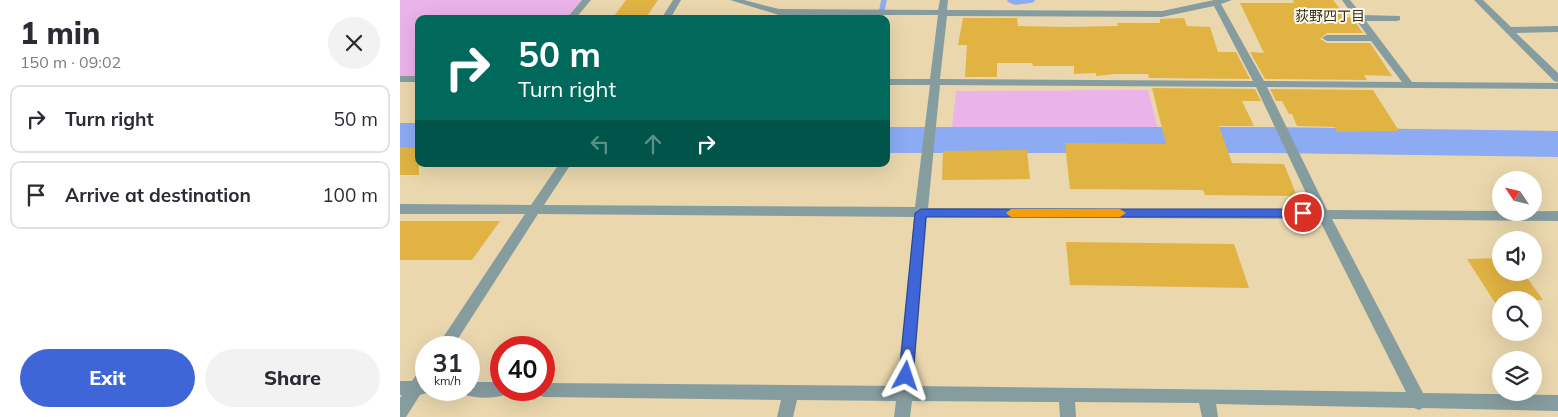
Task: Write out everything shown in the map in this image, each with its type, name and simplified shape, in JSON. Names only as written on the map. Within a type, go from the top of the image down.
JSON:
[{"type":"street","points":[[574,15],[587,0]]},
{"type":"street","points":[[667,15],[677,0]]},
{"type":"street","points":[[734,0],[779,12],[1162,14],[1228,0]]},
{"type":"street","points":[[902,417],[921,213],[944,0]]},
{"type":"street","points":[[1346,0],[1410,86]]},
{"type":"street","points":[[1478,0],[1558,79]]},
{"type":"street","points":[[1216,2],[1260,84],[1322,213],[1419,402]]},
{"type":"street","points":[[1359,18],[1397,18]]},
{"type":"street","points":[[1508,30],[1558,29]]},
{"type":"street","points":[[1328,38],[1374,38]]},
{"type":"street","points":[[400,79],[415,79]]},
{"type":"street","points":[[890,82],[1558,86]]},
{"type":"street","points":[[451,336],[563,167]]},
{"type":"street","points":[[400,209],[921,213],[1322,213],[1558,216]]},
{"type":"street","points":[[400,388],[415,388]]},
{"type":"street","points":[[555,390],[1206,396],[1558,404]]},
{"type":"street","points":[[785,417],[791,393]]},
{"type":"street","points":[[400,412],[415,395]]},
{"type":"street","points":[[1066,395],[1068,417]]},
{"type":"street","points":[[1206,396],[1210,417]]},
{"type":"shaded area","points":[[400,0],[582,0],[569,15],[415,15],[415,76],[400,76]]},
{"type":"shaded area","points":[[1148,90],[1158,129],[952,128],[956,91]]},
{"type":"building","points":[[626,0],[658,0],[648,15],[615,15]]},
{"type":"building","points":[[1293,0],[1333,0],[1346,17],[1351,18],[1353,23],[1356,23],[1363,33],[1327,33],[1320,39],[1327,43],[1370,43],[1392,76],[1364,75],[1367,80],[1265,79],[1250,52],[1264,53],[1240,3],[1294,3]]},
{"type":"building","points":[[963,18],[1017,18],[1018,26],[1066,27],[1118,26],[1117,23],[1160,23],[1160,19],[1184,18],[1187,26],[1210,27],[1218,52],[1236,52],[1250,79],[1149,78],[1148,74],[1096,76],[1096,73],[1074,74],[1074,66],[1033,66],[1032,63],[997,63],[997,77],[965,77],[967,45],[958,45]]},
{"type":"building","points":[[1152,88],[1255,89],[1261,101],[1242,101],[1254,126],[1219,126],[1232,163],[1284,164],[1297,196],[1205,195],[1203,190],[1070,189],[1065,143],[1166,144]]},
{"type":"building","points":[[1270,89],[1373,90],[1399,131],[1337,132],[1335,127],[1297,126],[1292,114],[1289,114],[1282,101],[1276,101]]},
{"type":"building","points":[[400,147],[415,148],[415,167],[419,167],[419,175],[400,175]]},
{"type":"building","points":[[1027,150],[1030,179],[942,180],[943,151]]},
{"type":"building","points":[[400,221],[500,221],[472,260],[400,260]]},
{"type":"building","points":[[1066,242],[1234,244],[1249,288],[1070,285]]},
{"type":"building","points":[[1492,258],[1492,281],[1529,281],[1537,291],[1492,291],[1492,298],[1467,259]]},
{"type":"waterway","points":[[881,15],[884,0]]},
{"type":"waterway","points":[[1010,0],[1015,2],[1032,0]]},
{"type":"waterway","points":[[400,136],[415,136]]},
{"type":"waterway","points":[[890,140],[1267,140],[1558,144]]},
{"type":"slow traffic","points":[[1011,213],[1120,213]]},
{"type":"district","name":"荻野四丁目","points":[[1330,16]]},
{"type":"route","points":[[906,376],[921,213],[1303,213]]}]
